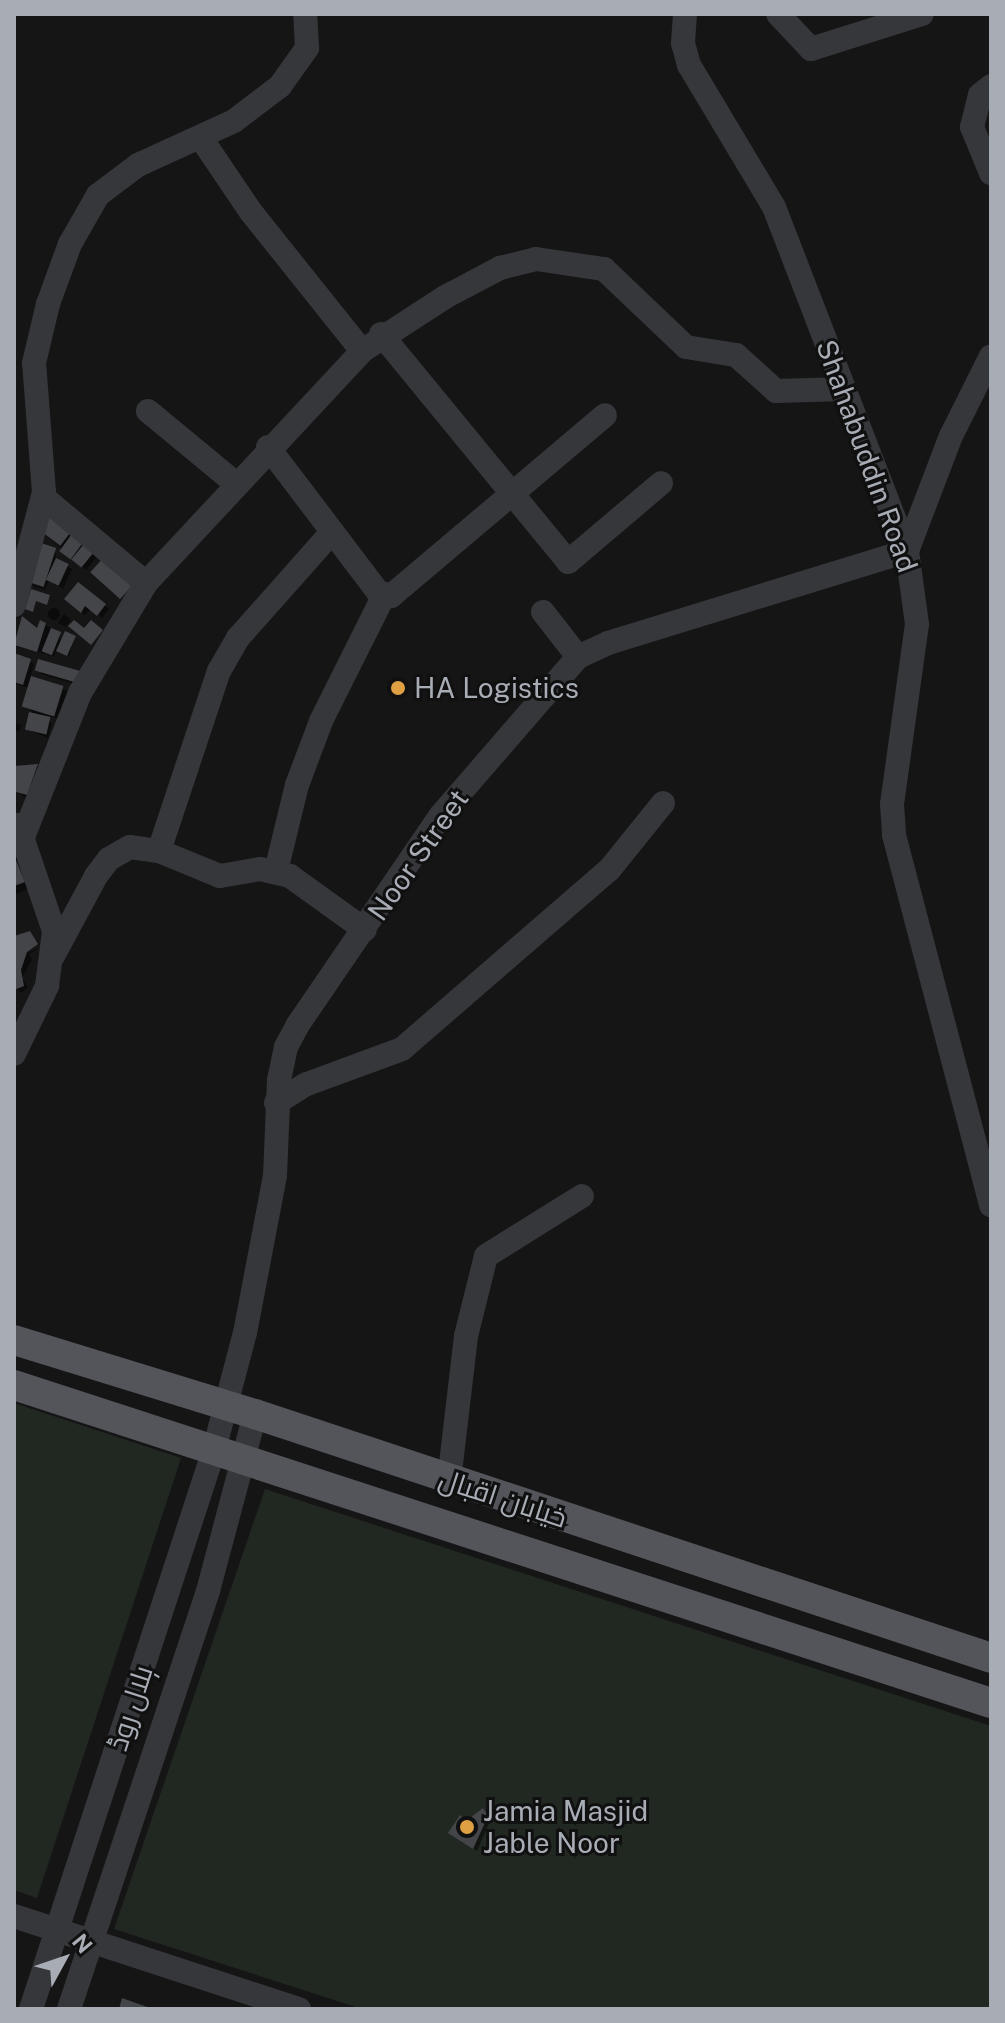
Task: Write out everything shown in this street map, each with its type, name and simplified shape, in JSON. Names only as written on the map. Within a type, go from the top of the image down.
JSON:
[{"type":"main road","name":"خیابان اقبال","points":[[14,1340],[255,1414],[449,1481],[991,1658]]},
{"type":"main road","name":"خیابان اقبال","points":[[14,1385],[991,1703]]},
{"type":"main road","points":[[437,1522],[449,1481]]},
{"type":"street","points":[[14,605],[43,497],[45,471],[34,405],[34,363],[70,244],[98,195],[138,165],[234,121],[298,68],[307,48],[305,14]]},
{"type":"street","name":"Shahabuddin Road","points":[[685,14],[683,43],[689,65],[774,207],[907,551],[917,624],[892,804],[894,835],[980,1114],[991,1205]]},
{"type":"street","points":[[778,14],[811,49],[922,14]]},
{"type":"street","points":[[991,86],[980,95],[972,127],[991,173]]},
{"type":"street","points":[[201,138],[251,212],[362,351]]},
{"type":"street","points":[[14,1054],[47,986],[53,956],[48,903],[19,826],[80,693],[146,583],[268,447],[381,334],[500,268],[536,259],[604,269],[686,347],[736,355],[776,391],[844,389]]},
{"type":"street","points":[[381,334],[568,562],[661,483]]},
{"type":"street","points":[[907,551],[951,436],[991,356]]},
{"type":"street","points":[[148,411],[235,483]]},
{"type":"street","points":[[384,595],[395,594],[605,415]]},
{"type":"street","points":[[268,447],[384,595]]},
{"type":"street","points":[[43,497],[146,583]]},
{"type":"street","points":[[159,851],[219,671],[238,638],[332,532]]},
{"type":"street","name":"Noor Street","points":[[225,1407],[245,1333],[275,1176],[276,1103],[286,1047],[441,815],[578,657],[608,643],[907,551]]},
{"type":"street","points":[[276,871],[297,785],[321,721],[358,638],[384,595]]},
{"type":"street","points":[[543,612],[578,657]]},
{"type":"street","points":[[276,1103],[307,1084],[402,1049],[609,870],[663,803]]},
{"type":"street","points":[[53,956],[109,859],[130,847],[159,851],[220,876],[276,871],[365,930]]},
{"type":"street","points":[[449,1481],[466,1336],[486,1256],[582,1196]]},
{"type":"street","name":"ہلال روڈ","points":[[31,2009],[214,1450],[225,1407]]},
{"type":"street","name":"ہلال روڈ","points":[[69,2009],[208,1591],[255,1414]]},
{"type":"street","points":[[14,1916],[299,2009]]},
{"type":"shaded area","points":[[14,1403],[181,1458],[37,1898],[14,1890]]},
{"type":"shaded area","points":[[265,1489],[991,1726],[991,2009],[362,2009],[114,1929]]},
{"type":"building","points":[[49,511],[73,529],[60,546],[36,528]]},
{"type":"building","points":[[74,531],[85,539],[71,559],[59,551]]},
{"type":"building","points":[[87,540],[97,548],[81,568],[71,559]]},
{"type":"building","points":[[41,543],[56,548],[44,587],[28,582]]},
{"type":"building","points":[[105,556],[135,583],[120,599],[90,572]]},
{"type":"building","points":[[56,558],[69,564],[59,586],[46,580]]},
{"type":"building","points":[[78,582],[106,604],[97,616],[85,606],[81,613],[64,599]]},
{"type":"building","points":[[31,589],[50,595],[47,605],[36,601],[33,612],[25,609]]},
{"type":"building","points":[[22,616],[37,628],[40,620],[46,623],[37,652],[14,645]]},
{"type":"building","points":[[74,620],[84,628],[91,620],[103,630],[91,645],[68,626]]},
{"type":"building","points":[[51,628],[61,632],[52,655],[42,651]]},
{"type":"building","points":[[65,631],[76,636],[67,656],[56,651]]},
{"type":"building","points":[[14,653],[31,659],[23,685],[14,682]]},
{"type":"building","points":[[38,659],[79,671],[76,682],[35,671]]},
{"type":"building","points":[[31,676],[64,686],[54,717],[22,707]]},
{"type":"building","points":[[29,712],[50,717],[46,734],[25,730]]},
{"type":"building","points":[[38,764],[27,795],[16,792],[14,766]]},
{"type":"building","points":[[14,855],[25,882],[14,886]]},
{"type":"building","points":[[30,931],[38,944],[27,952],[21,970],[24,986],[14,990],[14,936]]},
{"type":"building","name":"Jamia Masjid Jable Noor","points":[[483,1808],[488,1816],[473,1849],[448,1833],[460,1815],[466,1821]]},
{"type":"building","points":[[122,1998],[153,2009],[119,2009]]},
{"type":"place","name":"HA Logistics","points":[[398,688]]},
{"type":"place","name":"Jamia Masjid Jable Noor","points":[[467,1827]]}]
